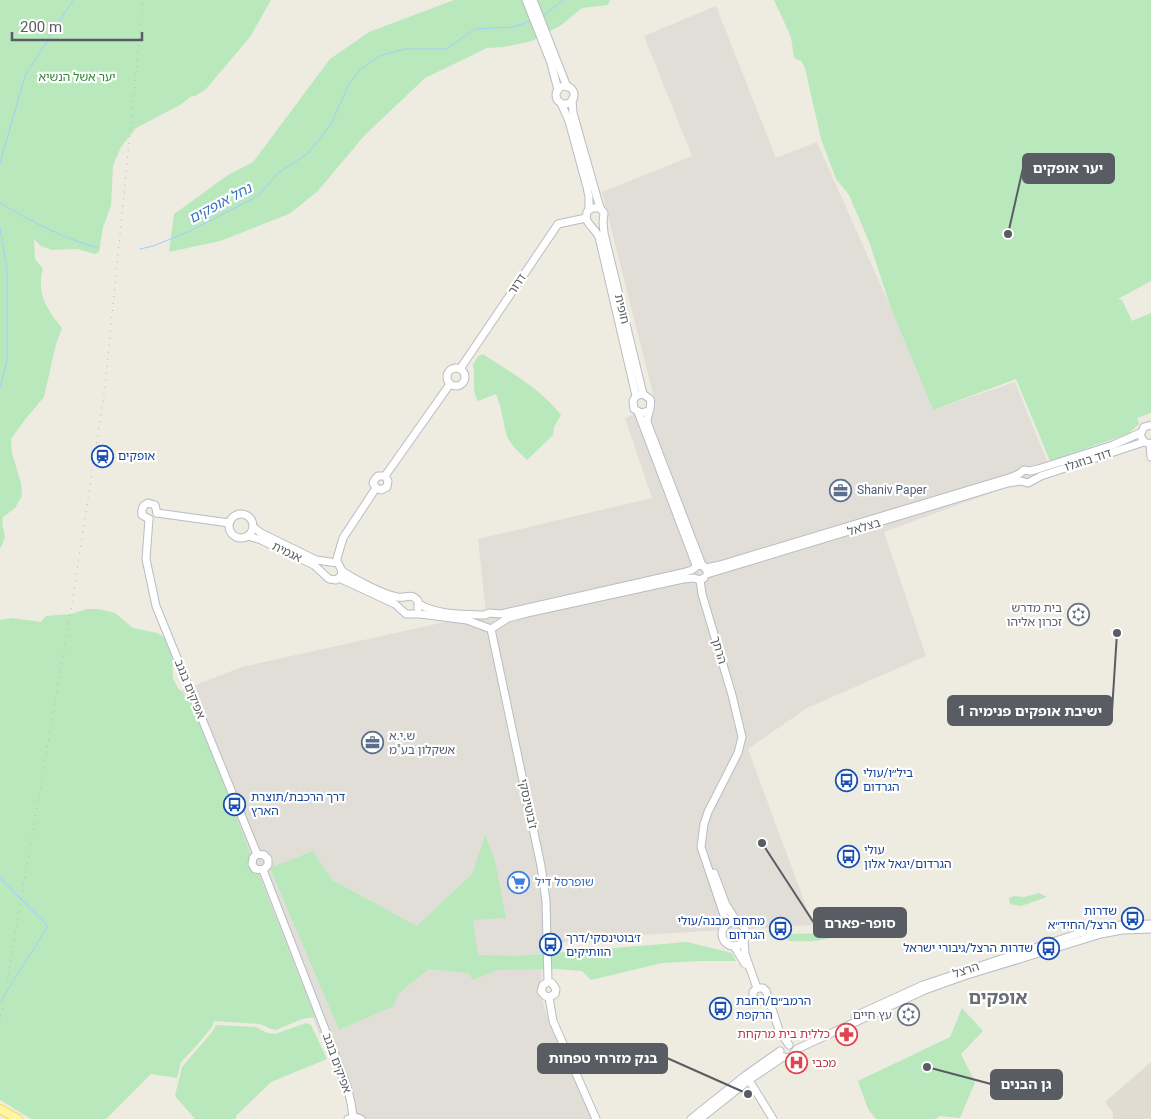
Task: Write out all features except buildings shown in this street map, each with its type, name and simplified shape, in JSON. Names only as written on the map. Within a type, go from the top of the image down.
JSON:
[{"type":"main road","points":[[0,1109],[18,1119]]},
{"type":"street","points":[[526,0],[544,36],[567,87],[573,92],[573,113],[600,208],[604,213],[602,222],[598,226],[593,226],[587,222],[586,218],[589,209],[587,187],[569,121],[556,96],[558,90],[556,78],[544,36],[533,0]]},
{"type":"street","points":[[558,90],[562,87],[567,87]]},
{"type":"street","points":[[561,103],[567,103],[572,100]]},
{"type":"street","points":[[589,209],[594,207],[600,208]]},
{"type":"street","name":"דרור","points":[[460,369],[558,224],[586,218]]},
{"type":"street","name":"חופית","points":[[602,222],[640,395]]},
{"type":"street","name":"חופית","points":[[593,226],[600,242],[640,395]]},
{"type":"street","points":[[454,368],[460,369],[464,374],[464,381],[459,385],[450,384],[447,378],[449,371],[454,368]]},
{"type":"street","points":[[336,562],[343,538],[376,488],[383,489],[387,486],[388,481],[385,476],[450,384]]},
{"type":"street","points":[[494,626],[497,618],[494,614],[489,613],[485,615],[428,609],[419,604],[413,596],[403,598],[390,595],[353,578],[342,570],[336,562],[328,563],[324,568],[324,573],[329,579],[339,578],[400,607],[406,614],[414,613],[467,620],[483,624],[486,628],[494,626],[513,616],[527,612],[674,580],[705,578],[700,568],[638,412],[632,404],[640,395],[648,396],[651,402],[647,422],[700,568]]},
{"type":"street","points":[[638,412],[648,411]]},
{"type":"street","name":"דוד בוזגלו","points":[[1030,471],[1108,447],[1140,434],[1144,427],[1151,425]]},
{"type":"street","points":[[1140,434],[1141,438],[1148,443],[1151,457]]},
{"type":"street","name":"דוד בוזגלו","points":[[1032,479],[1148,443]]},
{"type":"street","points":[[1024,470],[1030,471],[1032,479],[1026,483],[1020,478],[1024,470]]},
{"type":"street","name":"בצלאל","points":[[494,614],[506,613],[682,574],[1008,483],[1020,478]]},
{"type":"street","points":[[148,503],[155,505],[157,513],[149,519],[142,515],[142,509],[148,503]]},
{"type":"street","points":[[157,513],[229,523]]},
{"type":"street","points":[[243,514],[249,517],[253,527],[248,536],[242,538],[235,537],[230,531],[229,523],[236,515],[243,514]]},
{"type":"street","name":"אפיקים בנגב","points":[[149,519],[146,559],[156,606],[257,854]]},
{"type":"street","name":"אגמית","points":[[253,527],[261,533],[316,560],[328,563]]},
{"type":"street","name":"אגמית","points":[[248,536],[261,540],[314,565],[324,573]]},
{"type":"street","name":"הרתך","points":[[700,568],[697,579],[742,737],[740,748],[713,800],[702,835]]},
{"type":"street","points":[[339,578],[342,570]]},
{"type":"street","points":[[400,607],[400,602],[403,598]]},
{"type":"street","points":[[414,613],[419,604]]},
{"type":"street","points":[[483,624],[482,620],[485,615]]},
{"type":"street","name":"ז'בוטינסקי","points":[[494,626],[541,866],[546,901],[548,982]]},
{"type":"street","points":[[702,835],[706,854],[726,905],[737,922],[745,930],[745,954],[753,978]]},
{"type":"street","points":[[702,835],[702,853],[727,924]]},
{"type":"street","points":[[257,854],[262,854],[268,859],[268,866],[263,870],[257,870],[253,866],[252,861],[257,854]]},
{"type":"street","name":"אפיקים בנגב","points":[[263,870],[346,1086],[351,1103],[350,1118]]},
{"type":"street","points":[[737,922],[727,924],[722,931],[723,938],[727,943],[734,946],[758,988],[765,990],[765,999],[776,1021],[782,1040],[781,1052]]},
{"type":"street","name":"הרצל","points":[[791,1048],[923,985],[970,968],[1080,933],[1121,925],[1151,924]]},
{"type":"street","name":"הרצל","points":[[791,1048],[832,1032],[925,990],[964,976],[1101,934],[1122,930],[1151,930]]},
{"type":"street","points":[[734,946],[744,940]]},
{"type":"street","points":[[548,982],[552,983],[556,989],[554,996],[549,997],[543,995],[542,991],[543,985],[548,982]]},
{"type":"street","points":[[758,988],[754,992],[753,997],[757,1001],[765,999]]},
{"type":"street","points":[[549,997],[553,1021],[596,1119]]},
{"type":"street","points":[[779,1030],[791,1048],[790,1058],[781,1052]]},
{"type":"street","points":[[691,1119],[781,1052],[785,1044],[791,1048]]},
{"type":"street","points":[[700,1119],[747,1078]]},
{"type":"street","points":[[747,1078],[773,1119]]},
{"type":"street","points":[[350,1118],[361,1119]]},
{"type":"shaded area","points":[[716,6],[776,158],[817,142],[890,306],[933,410],[1015,382],[1051,471],[884,532],[926,656],[807,708],[748,749],[813,925],[606,937],[542,945],[541,995],[546,1014],[593,1119],[354,1119],[180,691],[242,667],[486,613],[478,539],[652,498],[625,418],[656,406],[602,192],[692,156],[644,36]]},
{"type":"shaded area","points":[[1151,1062],[1151,1119],[1113,1119],[1113,1112],[1105,1102]]},
{"type":"green space","name":"יער אשל הנשיא","points":[[0,0],[271,0],[250,37],[205,90],[136,128],[121,147],[113,165],[111,206],[103,227],[99,252],[95,254],[77,249],[52,250],[41,246],[34,239],[35,259],[43,269],[41,286],[44,301],[62,328],[56,344],[44,397],[11,439],[12,453],[21,483],[22,496],[15,508],[3,517],[2,522],[5,535],[0,549]]},
{"type":"green space","points":[[454,0],[610,0],[608,5],[582,8],[560,26],[532,41],[504,47],[487,48],[425,78],[364,136],[317,192],[289,214],[220,241],[169,252],[174,214],[228,175],[253,162],[330,59],[369,32]]},
{"type":"green space","points":[[774,0],[1151,0],[1151,281],[1118,299],[1122,300],[1132,321],[1151,313],[1151,413],[1137,418],[1139,424],[1128,434],[1050,461],[1016,379],[933,410],[890,306],[870,244],[849,195],[836,179],[821,139],[805,68],[801,61],[794,58],[791,37]]},
{"type":"green space","points":[[483,354],[535,389],[561,415],[554,427],[553,435],[527,460],[513,446],[507,436],[496,394],[478,401],[476,397],[473,365],[478,356]]},
{"type":"green space","points":[[87,609],[98,609],[115,613],[133,628],[157,633],[166,638],[172,653],[173,678],[178,688],[199,713],[231,804],[315,1017],[302,1019],[276,1030],[260,1024],[214,1021],[212,1027],[181,1062],[177,1078],[151,1074],[106,1119],[31,1119],[0,1100],[0,620],[11,618],[41,622],[46,616],[71,614]]},
{"type":"green space","points":[[485,835],[495,860],[506,918],[473,920],[478,955],[519,956],[687,942],[732,953],[736,961],[662,963],[591,980],[582,971],[556,969],[498,970],[473,980],[468,973],[429,969],[398,994],[394,1006],[339,1030],[270,868],[313,851],[332,880],[417,926],[473,873]]},
{"type":"green space","points":[[1039,893],[1047,897],[1021,906],[1010,904],[1009,898],[1014,896],[1025,897]]},
{"type":"green space","points":[[834,933],[834,936],[818,941],[789,941],[787,934]]},
{"type":"green space","points":[[962,1008],[983,1031],[961,1054],[975,1082],[960,1118],[940,1116],[935,1119],[876,1119],[868,1109],[858,1081],[950,1037]]},
{"type":"green space","points":[[306,1023],[311,1025],[327,1059],[271,1082],[236,1116],[236,1119],[195,1119],[175,1096],[182,1067],[216,1025],[256,1027],[267,1033],[275,1034]]},
{"type":"waterway","points":[[0,163],[25,76],[73,0]]},
{"type":"waterway","name":"נחל אופקים","points":[[542,17],[563,0]]},
{"type":"waterway","name":"נחל אופקים","points":[[140,249],[153,246],[190,231],[258,196],[278,173],[308,153],[331,124],[349,84],[360,70],[379,56],[405,49],[446,49],[475,29],[513,27],[531,21]]},
{"type":"waterway","name":"נחל אופקים","points":[[0,203],[35,223],[98,248]]},
{"type":"waterway","points":[[0,228],[7,270],[7,361],[0,387]]},
{"type":"waterway","points":[[0,878],[48,926],[0,1002]]},
{"type":"railway","points":[[0,1023],[73,597],[105,387],[143,0]]},
{"type":"place","name":"יער אופקים","points":[[1008,234]]},
{"type":"place","name":"אופקים","points":[[102,456]]},
{"type":"place","name":"Shaniv Paper","points":[[841,490]]},
{"type":"place","name":"בית מדרש זכרון אליהו","points":[[1078,615]]},
{"type":"place","name":"ישיבת אופקים פנימיה 1","points":[[1117,633]]},
{"type":"place","name":"ש.י.א אשקלון בע\"מ","points":[[373,743]]},
{"type":"place","name":"ביל״ו/עולי הגרדום","points":[[847,780]]},
{"type":"place","name":"דרך הרכבת/תוצרת הארץ","points":[[235,804]]},
{"type":"place","name":"סופר-פארם","points":[[762,843]]},
{"type":"place","name":"עולי הגרדום/יגאל אלון","points":[[848,857]]},
{"type":"place","name":"שופרסל דיל","points":[[519,882]]},
{"type":"place","name":"שדרות הרצל/החיד״א","points":[[1133,918]]},
{"type":"place","name":"מתחם מבנה/עולי הגרדום","points":[[781,928]]},
{"type":"place","name":"ז׳בוטינסקי/דרך הוותיקים","points":[[550,945]]},
{"type":"place","name":"שדרות הרצל/גיבורי ישראל","points":[[1049,948]]},
{"type":"place","name":"הרמב״ם/רחבת הרקפת","points":[[720,1008]]},
{"type":"place","name":"עץ חיים","points":[[908,1015]]},
{"type":"place","name":"כללית בית מרקחת","points":[[846,1034]]},
{"type":"place","name":"מכבי","points":[[796,1063]]},
{"type":"place","name":"גן הבנים","points":[[927,1067]]},
{"type":"place","name":"בנק מזרחי טפחות","points":[[748,1094]]},
{"type":"district","name":"אופקים","points":[[998,997]]}]
